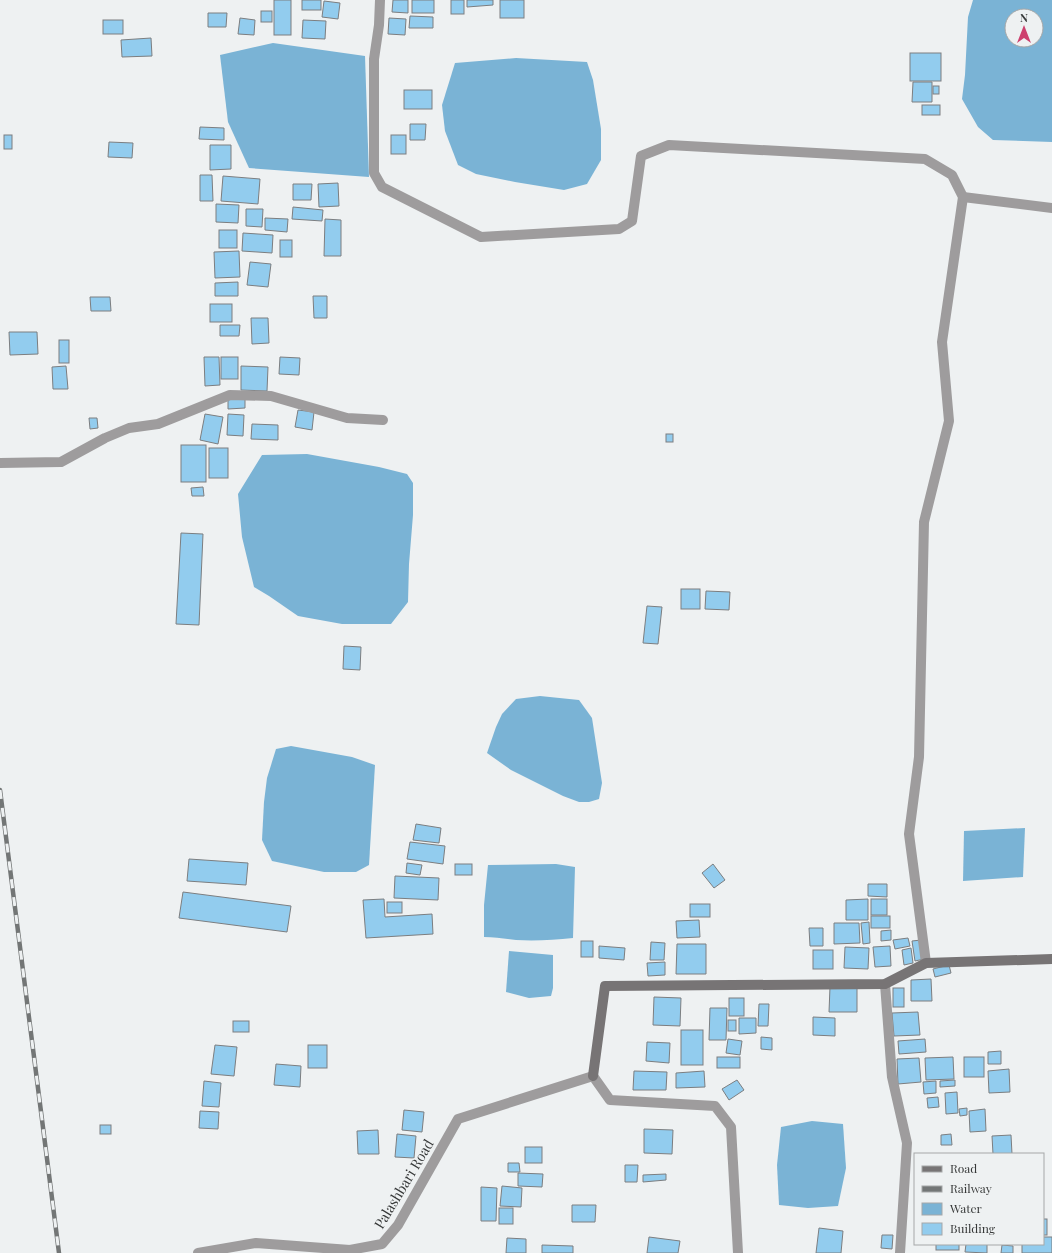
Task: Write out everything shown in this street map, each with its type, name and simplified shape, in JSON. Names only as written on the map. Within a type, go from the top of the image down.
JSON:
[{"type":"street","points":[[380,0],[379,25],[374,59],[374,173],[382,187],[481,237],[619,229],[632,221],[641,156],[669,145],[925,159],[952,175],[963,197],[942,342],[949,421],[924,522],[919,757],[909,834],[926,963]]},
{"type":"street","points":[[963,197],[1052,208]]},
{"type":"street","points":[[0,463],[61,462],[105,438],[129,428],[158,424],[230,395],[271,396],[347,418],[383,420]]},
{"type":"street","points":[[738,1253],[731,1127],[715,1106],[610,1100],[594,1076],[605,986],[885,984],[926,963],[1052,959]]},
{"type":"street","points":[[885,984],[892,1077],[907,1143],[900,1253]]},
{"type":"street","name":"Palashbari Road","points":[[198,1253],[256,1243],[350,1250],[382,1244],[398,1225],[458,1119],[594,1076]]},
{"type":"water","points":[[973,0],[1052,0],[1052,142],[993,140],[978,127],[962,99],[965,75],[968,17]]},
{"type":"water","points":[[273,43],[365,56],[369,177],[249,168],[228,122],[220,55]]},
{"type":"water","points":[[516,58],[587,62],[593,80],[601,129],[601,160],[587,184],[564,190],[476,174],[458,165],[445,131],[442,105],[455,63]]},
{"type":"water","points":[[307,454],[379,467],[407,474],[413,483],[413,515],[408,602],[391,624],[342,624],[298,616],[254,587],[242,537],[238,494],[262,455]]},
{"type":"water","points":[[540,696],[579,700],[592,718],[602,783],[599,799],[589,802],[579,802],[563,796],[511,770],[487,753],[502,714],[516,699]]},
{"type":"water","points":[[291,746],[352,757],[375,765],[369,865],[356,872],[324,872],[272,861],[262,840],[267,778],[276,749]]},
{"type":"water","points":[[1025,828],[1023,877],[963,881],[964,831]]},
{"type":"water","points":[[556,864],[575,867],[573,938],[552,940],[516,940],[484,937],[484,905],[488,865]]},
{"type":"water","points":[[509,951],[553,955],[553,988],[551,996],[529,998],[506,992]]},
{"type":"water","points":[[812,1121],[843,1124],[846,1168],[838,1206],[808,1208],[779,1205],[777,1165],[781,1127]]},
{"type":"building","points":[[274,0],[291,0],[291,35],[274,35]]},
{"type":"building","points":[[302,0],[321,0],[321,10],[302,10]]},
{"type":"building","points":[[393,0],[408,0],[408,13],[392,12]]},
{"type":"building","points":[[412,0],[434,0],[434,13],[412,13]]},
{"type":"building","points":[[451,0],[464,0],[464,14],[451,14]]},
{"type":"building","points":[[467,0],[493,0],[493,5],[467,7]]},
{"type":"building","points":[[500,0],[524,0],[524,18],[500,18]]},
{"type":"building","points":[[324,1],[340,3],[338,19],[322,17]]},
{"type":"building","points":[[261,11],[272,11],[272,22],[261,22]]},
{"type":"building","points":[[208,13],[227,13],[226,27],[208,27]]},
{"type":"building","points":[[410,16],[433,17],[433,28],[409,28]]},
{"type":"building","points":[[240,18],[255,20],[254,35],[238,34]]},
{"type":"building","points":[[389,18],[406,19],[405,35],[388,34]]},
{"type":"building","points":[[103,20],[123,20],[123,34],[103,34]]},
{"type":"building","points":[[303,20],[326,21],[325,39],[302,38]]},
{"type":"building","points":[[151,38],[152,56],[122,57],[121,40]]},
{"type":"building","points":[[910,53],[941,53],[941,81],[910,81]]},
{"type":"building","points":[[913,82],[932,82],[932,102],[912,102]]},
{"type":"building","points":[[933,86],[939,86],[939,94],[933,94]]},
{"type":"building","points":[[404,90],[432,90],[432,109],[404,109]]},
{"type":"building","points":[[922,105],[940,105],[940,115],[922,115]]},
{"type":"building","points":[[410,124],[426,124],[425,140],[410,140]]},
{"type":"building","points":[[200,127],[224,128],[224,140],[199,139]]},
{"type":"building","points":[[4,135],[12,135],[12,149],[4,149]]},
{"type":"building","points":[[391,135],[406,135],[406,154],[391,154]]},
{"type":"building","points":[[109,142],[133,143],[132,158],[108,157]]},
{"type":"building","points":[[210,145],[231,145],[231,169],[210,170]]},
{"type":"building","points":[[200,175],[212,175],[213,201],[200,201]]},
{"type":"building","points":[[223,176],[260,179],[258,204],[221,201]]},
{"type":"building","points":[[338,183],[339,206],[319,207],[318,184]]},
{"type":"building","points":[[293,184],[312,184],[311,200],[293,200]]},
{"type":"building","points":[[216,204],[239,205],[238,223],[216,222]]},
{"type":"building","points":[[293,207],[323,210],[322,221],[292,219]]},
{"type":"building","points":[[246,209],[263,209],[262,227],[246,226]]},
{"type":"building","points":[[265,218],[288,219],[287,232],[265,230]]},
{"type":"building","points":[[325,219],[341,220],[341,256],[324,256]]},
{"type":"building","points":[[219,230],[237,230],[237,248],[219,248]]},
{"type":"building","points":[[243,233],[273,235],[272,253],[242,251]]},
{"type":"building","points":[[280,240],[292,240],[292,257],[280,257]]},
{"type":"building","points":[[239,251],[240,277],[215,278],[214,252]]},
{"type":"building","points":[[250,262],[271,264],[268,287],[247,285]]},
{"type":"building","points":[[238,282],[238,296],[215,296],[215,283]]},
{"type":"building","points":[[313,296],[327,296],[327,318],[314,318]]},
{"type":"building","points":[[90,297],[110,297],[111,311],[91,311]]},
{"type":"building","points":[[210,304],[232,304],[232,322],[210,322]]},
{"type":"building","points":[[251,318],[268,318],[269,343],[252,344]]},
{"type":"building","points":[[220,325],[240,325],[239,336],[220,336]]},
{"type":"building","points":[[9,332],[37,332],[38,354],[10,355]]},
{"type":"building","points":[[59,340],[69,340],[69,363],[59,363]]},
{"type":"building","points":[[204,357],[219,357],[220,385],[205,386]]},
{"type":"building","points":[[221,357],[238,357],[238,379],[221,379]]},
{"type":"building","points":[[280,357],[300,358],[299,375],[279,374]]},
{"type":"building","points":[[66,366],[68,389],[53,389],[52,367]]},
{"type":"building","points":[[241,366],[268,367],[267,391],[241,390]]},
{"type":"building","points":[[228,399],[245,399],[245,408],[228,409]]},
{"type":"building","points":[[298,410],[314,412],[312,430],[295,427]]},
{"type":"building","points":[[205,414],[223,417],[218,444],[200,440]]},
{"type":"building","points":[[228,414],[244,415],[243,436],[227,435]]},
{"type":"building","points":[[89,418],[97,418],[98,428],[90,429]]},
{"type":"building","points":[[252,424],[278,425],[278,440],[251,439]]},
{"type":"building","points":[[666,434],[673,434],[673,442],[666,442]]},
{"type":"building","points":[[181,445],[206,445],[206,482],[181,482]]},
{"type":"building","points":[[209,448],[228,448],[228,478],[209,478]]},
{"type":"building","points":[[203,487],[204,496],[192,496],[191,488]]},
{"type":"building","points":[[181,533],[203,534],[199,625],[176,624]]},
{"type":"building","points":[[681,589],[700,589],[700,609],[681,609]]},
{"type":"building","points":[[706,591],[730,592],[729,610],[705,609]]},
{"type":"building","points":[[647,606],[662,607],[658,644],[643,643]]},
{"type":"building","points":[[344,646],[361,647],[360,670],[343,669]]},
{"type":"building","points":[[416,824],[441,828],[439,843],[413,840]]},
{"type":"building","points":[[410,842],[445,846],[443,864],[407,859]]},
{"type":"building","points":[[189,859],[248,863],[246,885],[187,881]]},
{"type":"building","points":[[407,863],[422,865],[420,875],[406,873]]},
{"type":"building","points":[[455,864],[472,864],[472,875],[455,875]]},
{"type":"building","points":[[713,864],[725,880],[714,888],[702,873]]},
{"type":"building","points":[[395,876],[439,878],[438,900],[394,898]]},
{"type":"building","points":[[868,884],[887,884],[887,897],[868,896]]},
{"type":"building","points":[[183,892],[291,906],[287,932],[179,918]]},
{"type":"building","points":[[384,899],[385,917],[432,914],[433,934],[366,938],[363,900]]},
{"type":"building","points":[[868,899],[868,920],[846,920],[846,900]]},
{"type":"building","points":[[871,899],[887,899],[887,915],[871,915]]},
{"type":"building","points":[[387,902],[402,902],[402,913],[387,913]]},
{"type":"building","points":[[690,904],[710,904],[710,917],[690,917]]},
{"type":"building","points":[[871,916],[890,916],[890,928],[871,928]]},
{"type":"building","points":[[699,920],[700,937],[677,938],[676,921]]},
{"type":"building","points":[[869,922],[870,943],[863,944],[861,923]]},
{"type":"building","points":[[834,923],[859,923],[860,943],[834,944]]},
{"type":"building","points":[[809,928],[823,928],[823,946],[810,946]]},
{"type":"building","points":[[891,930],[891,940],[881,941],[881,931]]},
{"type":"building","points":[[908,938],[910,946],[895,949],[893,940]]},
{"type":"building","points":[[921,940],[924,959],[915,961],[912,941]]},
{"type":"building","points":[[581,941],[593,941],[593,957],[581,957]]},
{"type":"building","points":[[651,942],[665,943],[664,960],[650,960]]},
{"type":"building","points":[[677,944],[706,944],[706,974],[676,974]]},
{"type":"building","points":[[599,946],[625,948],[624,960],[599,958]]},
{"type":"building","points":[[890,946],[891,966],[875,967],[873,947]]},
{"type":"building","points":[[845,947],[869,948],[868,969],[844,968]]},
{"type":"building","points":[[911,948],[913,963],[904,965],[902,950]]},
{"type":"building","points":[[813,950],[833,950],[833,969],[813,969]]},
{"type":"building","points":[[665,962],[665,975],[648,976],[647,963]]},
{"type":"building","points":[[949,965],[951,973],[935,977],[933,969]]},
{"type":"building","points":[[931,979],[932,1001],[911,1001],[911,980]]},
{"type":"building","points":[[830,987],[857,987],[857,1012],[829,1012]]},
{"type":"building","points":[[893,988],[904,988],[904,1007],[893,1007]]},
{"type":"building","points":[[654,997],[681,998],[680,1026],[653,1025]]},
{"type":"building","points":[[729,998],[744,998],[744,1016],[729,1016]]},
{"type":"building","points":[[759,1004],[769,1004],[768,1026],[758,1026]]},
{"type":"building","points":[[710,1008],[727,1008],[726,1040],[709,1040]]},
{"type":"building","points":[[918,1012],[920,1035],[894,1036],[892,1013]]},
{"type":"building","points":[[813,1017],[835,1018],[835,1036],[813,1035]]},
{"type":"building","points":[[739,1018],[756,1018],[756,1033],[739,1034]]},
{"type":"building","points":[[728,1020],[736,1020],[736,1031],[728,1031]]},
{"type":"building","points":[[233,1021],[249,1021],[249,1032],[233,1032]]},
{"type":"building","points":[[681,1030],[703,1030],[703,1065],[681,1065]]},
{"type":"building","points":[[761,1037],[772,1038],[772,1050],[761,1049]]},
{"type":"building","points":[[728,1039],[742,1041],[740,1055],[726,1053]]},
{"type":"building","points":[[925,1039],[926,1052],[899,1054],[898,1041]]},
{"type":"building","points":[[647,1042],[670,1043],[669,1063],[646,1061]]},
{"type":"building","points":[[215,1045],[237,1047],[234,1076],[211,1074]]},
{"type":"building","points":[[308,1045],[327,1045],[327,1068],[308,1068]]},
{"type":"building","points":[[1001,1051],[1001,1064],[988,1064],[988,1052]]},
{"type":"building","points":[[717,1057],[740,1057],[740,1068],[717,1068]]},
{"type":"building","points":[[953,1057],[954,1079],[926,1080],[925,1058]]},
{"type":"building","points":[[964,1057],[984,1057],[984,1077],[964,1077]]},
{"type":"building","points":[[919,1058],[921,1082],[898,1084],[897,1059]]},
{"type":"building","points":[[276,1064],[301,1066],[300,1087],[274,1085]]},
{"type":"building","points":[[1009,1069],[1010,1092],[989,1093],[988,1071]]},
{"type":"building","points":[[634,1071],[667,1072],[666,1090],[633,1090]]},
{"type":"building","points":[[704,1071],[705,1087],[676,1088],[676,1073]]},
{"type":"building","points":[[737,1080],[744,1090],[729,1100],[722,1089]]},
{"type":"building","points":[[955,1080],[955,1086],[940,1087],[940,1081]]},
{"type":"building","points":[[204,1081],[221,1083],[219,1107],[202,1106]]},
{"type":"building","points":[[936,1081],[936,1093],[924,1094],[923,1082]]},
{"type":"building","points":[[957,1092],[958,1113],[946,1114],[945,1093]]},
{"type":"building","points":[[938,1097],[939,1107],[928,1108],[927,1098]]},
{"type":"building","points":[[967,1108],[967,1115],[960,1116],[959,1109]]},
{"type":"building","points":[[985,1109],[986,1131],[970,1132],[969,1111]]},
{"type":"building","points":[[404,1110],[424,1112],[422,1132],[402,1130]]},
{"type":"building","points":[[200,1111],[219,1112],[218,1129],[199,1128]]},
{"type":"building","points":[[100,1125],[111,1125],[111,1134],[100,1134]]},
{"type":"building","points":[[644,1129],[673,1130],[672,1154],[644,1153]]},
{"type":"building","points":[[378,1130],[379,1154],[358,1154],[357,1131]]},
{"type":"building","points":[[397,1134],[416,1136],[414,1158],[395,1157]]},
{"type":"building","points":[[951,1134],[952,1145],[941,1145],[941,1135]]},
{"type":"building","points":[[1011,1135],[1012,1153],[993,1153],[992,1136]]},
{"type":"building","points":[[525,1147],[542,1147],[542,1163],[525,1163]]},
{"type":"building","points":[[508,1163],[519,1163],[520,1172],[508,1172]]},
{"type":"building","points":[[625,1165],[638,1165],[637,1182],[625,1182]]},
{"type":"building","points":[[518,1173],[543,1174],[542,1187],[518,1186]]},
{"type":"building","points":[[666,1174],[666,1180],[643,1182],[643,1175]]},
{"type":"building","points":[[502,1186],[522,1188],[521,1207],[500,1206]]},
{"type":"building","points":[[481,1187],[497,1188],[496,1221],[481,1221]]},
{"type":"building","points":[[572,1205],[596,1205],[595,1222],[572,1222]]},
{"type":"building","points":[[499,1208],[513,1208],[513,1224],[499,1224]]},
{"type":"building","points":[[1044,1219],[1047,1219],[1047,1235],[1044,1235]]},
{"type":"building","points":[[819,1228],[843,1231],[841,1253],[816,1253]]},
{"type":"building","points":[[882,1235],[893,1235],[892,1249],[881,1248]]},
{"type":"building","points":[[649,1237],[680,1241],[678,1253],[647,1253]]},
{"type":"building","points":[[1044,1237],[1052,1237],[1052,1253],[1022,1253],[1022,1245],[1044,1245]]},
{"type":"building","points":[[507,1238],[526,1239],[526,1253],[506,1253]]},
{"type":"building","points":[[542,1245],[573,1246],[573,1253],[542,1253]]},
{"type":"building","points":[[936,1245],[959,1245],[959,1250],[936,1250]]},
{"type":"building","points":[[966,1245],[987,1245],[987,1253],[965,1252]]},
{"type":"building","points":[[1002,1245],[1013,1246],[1013,1253],[1001,1253]]},
{"type":"railway","points":[[0,790],[59,1253]]}]
